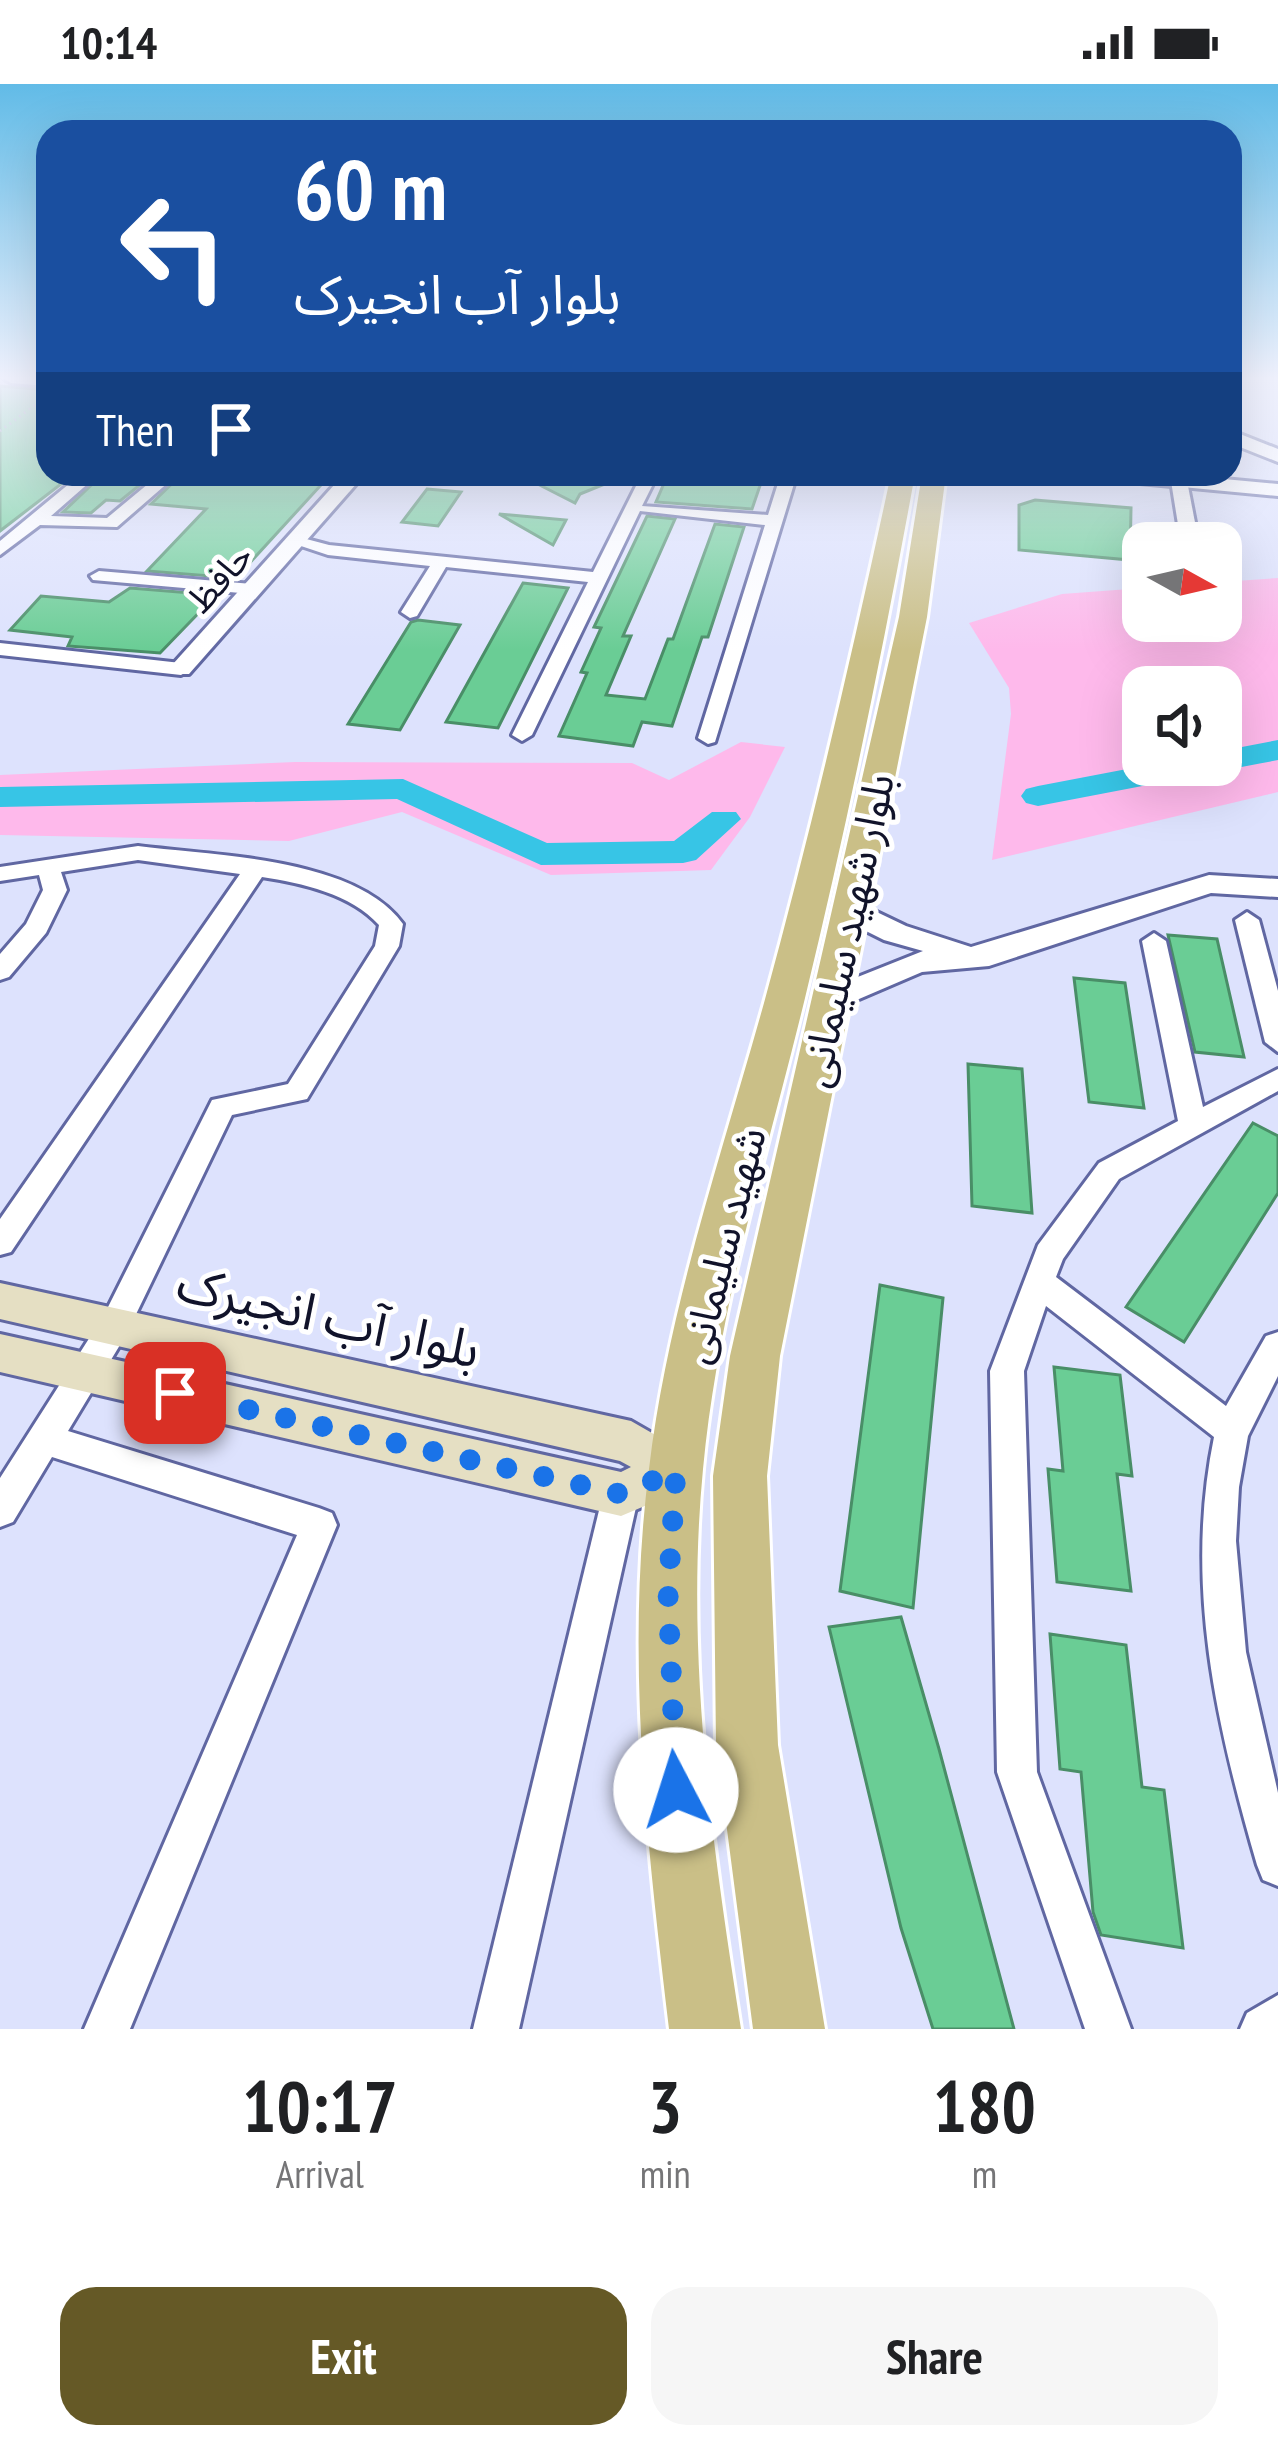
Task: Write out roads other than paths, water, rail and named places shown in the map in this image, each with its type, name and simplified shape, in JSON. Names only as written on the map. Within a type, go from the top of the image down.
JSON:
[{"type":"main road","name":"شهید سلیمانی","points":[[705,2029],[671,1748],[668,1592],[676,1471],[694,1345],[785,994],[895,615],[902,486]]},
{"type":"main road","name":"بلوار شهید سلیمانی","points":[[789,2029],[747,1745],[740,1476],[755,1356],[850,911],[895,615],[931,486]]},
{"type":"main road","name":"بلوار آب انجیرک","points":[[0,1301],[616,1439]]},
{"type":"main road","points":[[0,1353],[606,1491],[676,1471]]},
{"type":"main road","points":[[606,1491],[616,1439],[676,1471]]},
{"type":"street","points":[[2,548],[77,486]]},
{"type":"street","points":[[36,520],[116,522],[156,486]]},
{"type":"street","name":"حافظ","points":[[181,669],[344,486]]},
{"type":"street","points":[[522,734],[644,486]]},
{"type":"street","points":[[708,738],[785,486]]},
{"type":"street","points":[[1180,486],[1186,522]]},
{"type":"street","points":[[1234,486],[1278,490]]},
{"type":"street","points":[[648,510],[775,521]]},
{"type":"street","points":[[295,541],[328,550],[599,578]]},
{"type":"street","points":[[410,612],[441,562]]},
{"type":"street","points":[[99,576],[252,590]]},
{"type":"street","points":[[0,649],[181,669]]},
{"type":"street","points":[[0,874],[138,853],[256,868],[306,876],[374,905],[391,924],[387,946],[297,1092],[222,1107],[115,1325],[0,1510]]},
{"type":"street","points":[[0,971],[37,927],[55,890],[48,867]]},
{"type":"street","points":[[0,1243],[256,868]]},
{"type":"street","points":[[831,1000],[917,962],[989,956],[1209,884],[1278,888]]},
{"type":"street","points":[[850,911],[895,933],[989,956]]},
{"type":"street","points":[[1247,920],[1278,1042]]},
{"type":"street","points":[[1154,941],[1192,1126]]},
{"type":"street","points":[[1108,2029],[1017,1772],[1006,1371],[1048,1254],[1109,1171],[1278,1079]]},
{"type":"street","points":[[1039,1282],[1232,1431]]},
{"type":"street","points":[[1278,1346],[1232,1431],[1218,1499],[1225,1646],[1278,1865]]},
{"type":"street","points":[[44,1439],[319,1526],[106,2029]]},
{"type":"street","points":[[496,2029],[606,1491]]},
{"type":"street","points":[[1263,2029],[1278,2018]]},
{"type":"waterway","points":[[1242,757],[1278,750]]},
{"type":"waterway","points":[[1038,796],[1122,780]]},
{"type":"waterway","points":[[0,797],[403,789],[541,854],[683,852],[724,819]]}]
